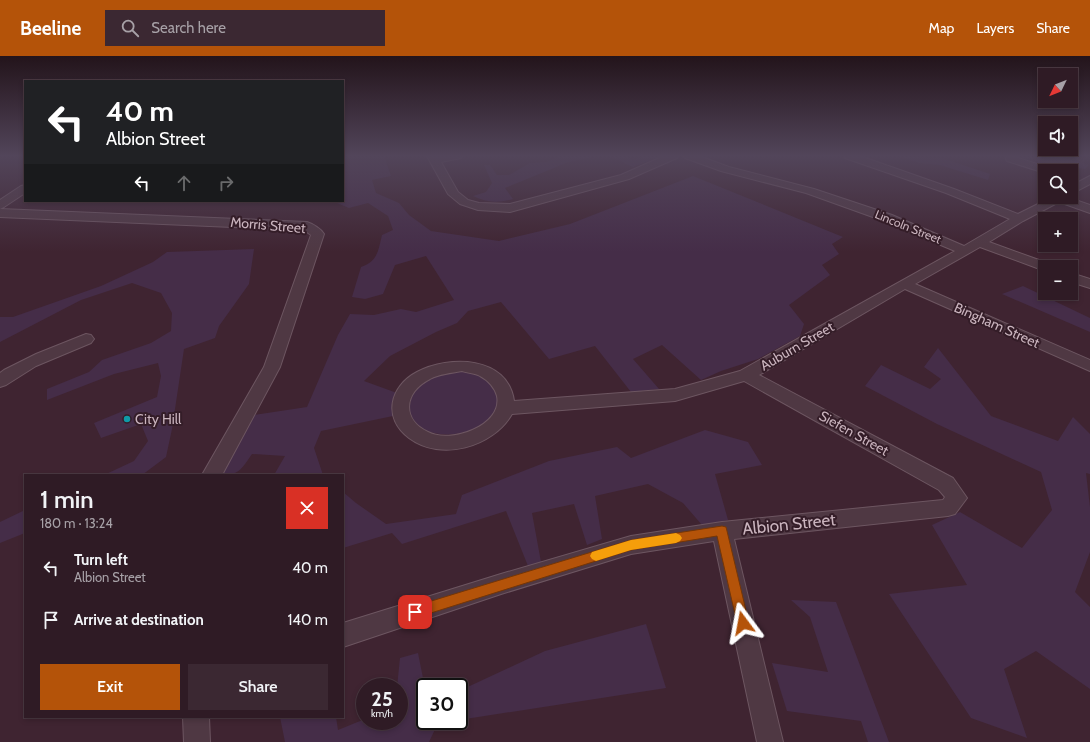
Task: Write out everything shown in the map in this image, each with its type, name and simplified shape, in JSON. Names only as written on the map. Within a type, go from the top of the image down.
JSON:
[{"type":"street","points":[[451,188],[454,194],[464,202],[478,206],[510,208],[584,188]]},
{"type":"street","name":"Lincoln Street","points":[[798,188],[888,218],[966,251]]},
{"type":"street","points":[[941,188],[1019,218]]},
{"type":"street","points":[[0,205],[24,189]]},
{"type":"street","name":"Auburn Street","points":[[506,408],[675,395],[746,375],[904,284],[980,243],[1019,218],[1047,204]]},
{"type":"street","points":[[1076,204],[1090,209]]},
{"type":"street","name":"Morris Street","points":[[0,213],[307,226],[318,234],[272,367],[213,474]]},
{"type":"street","points":[[980,243],[1038,264]]},
{"type":"street","points":[[1078,280],[1090,284]]},
{"type":"street","name":"Bingham Street","points":[[904,284],[1090,366]]},
{"type":"street","points":[[0,381],[12,372],[34,361],[86,339]]},
{"type":"street","points":[[462,366],[485,372],[501,385],[505,394],[506,408],[501,418],[490,430],[466,440],[442,443],[430,441],[414,434],[407,427],[400,415],[403,394],[416,380],[440,368],[462,366]]},
{"type":"street","name":"Siefen Street","points":[[746,375],[946,484],[957,498]]},
{"type":"street","name":"Albion Street","points":[[344,635],[501,584],[631,545],[722,531],[948,508],[957,498]]},
{"type":"street","points":[[722,531],[770,742]]},
{"type":"street","points":[[196,718],[197,742]]},
{"type":"shaded area","points":[[344,188],[374,188],[376,193],[399,203],[409,215],[431,231],[499,241],[570,224],[662,188],[723,188],[843,237],[832,244],[839,254],[822,265],[830,275],[789,305],[804,324],[800,336],[758,359],[721,371],[701,380],[662,345],[633,359],[659,389],[631,392],[595,346],[549,359],[501,302],[468,311],[457,323],[436,332],[390,356],[364,381],[397,393],[393,416],[321,431],[314,448],[323,474],[275,474],[285,456],[252,454],[240,470],[233,474],[223,474],[254,415],[307,407],[338,335],[350,314],[374,315],[401,309],[416,312],[454,300],[426,256],[395,265],[383,294],[365,299],[352,297],[361,267],[371,262],[376,255],[382,235],[393,230],[388,216],[368,203],[349,208],[334,202],[344,202]]},
{"type":"shaded area","points":[[489,188],[505,188],[513,199],[493,202],[473,196],[486,192]]},
{"type":"shaded area","points":[[254,249],[249,284],[219,326],[215,338],[184,349],[172,429],[166,457],[143,474],[106,474],[134,461],[148,441],[141,424],[101,438],[94,423],[157,397],[161,376],[158,363],[114,374],[47,400],[47,389],[89,372],[102,360],[151,343],[171,331],[172,313],[161,293],[132,283],[81,300],[0,342],[0,317],[13,317],[101,286],[153,262],[167,252]]},
{"type":"shaded area","points":[[1023,286],[1038,293],[1038,300],[1052,300],[1090,318],[1090,332],[1002,294]]},
{"type":"shaded area","points":[[938,348],[991,416],[1058,441],[1073,417],[1090,434],[1090,474],[1086,473],[1090,507],[1090,552],[1075,592],[1090,607],[1090,689],[1036,651],[1004,669],[1027,738],[971,718],[889,594],[967,585],[932,525],[960,512],[1022,548],[1052,510],[1041,472],[937,424],[865,386],[881,365],[930,389],[941,379],[924,367]]},
{"type":"shaded area","points":[[453,371],[474,373],[489,381],[494,386],[498,398],[496,411],[483,425],[470,431],[456,434],[442,434],[428,431],[418,426],[411,416],[410,404],[413,393],[420,384],[429,378]]},
{"type":"shaded area","points":[[705,430],[748,442],[762,465],[715,474],[728,520],[702,525],[683,503],[648,484],[595,496],[602,539],[587,545],[574,504],[532,513],[541,562],[528,566],[506,511],[402,544],[392,533],[344,548],[344,493],[386,524],[456,514],[462,495],[549,461],[617,447],[631,458]]},
{"type":"shaded area","points":[[24,510],[24,533],[0,543],[0,522]]},
{"type":"shaded area","points":[[791,600],[836,602],[889,742],[868,742],[861,721],[787,711],[772,663],[828,672],[810,617]]},
{"type":"shaded area","points":[[646,624],[666,688],[468,719],[468,687],[545,651]]},
{"type":"shaded area","points":[[418,653],[423,678],[416,678],[416,730],[435,730],[429,742],[285,742],[280,718],[336,718],[338,730],[356,723],[356,730],[408,730],[408,678],[398,678],[400,658]]},
{"type":"slow traffic","points":[[596,556],[631,545],[676,538]]},
{"type":"place","name":"City Hill","points":[[127,419]]},
{"type":"route","points":[[415,612],[501,584],[631,545],[722,531],[743,623]]}]
